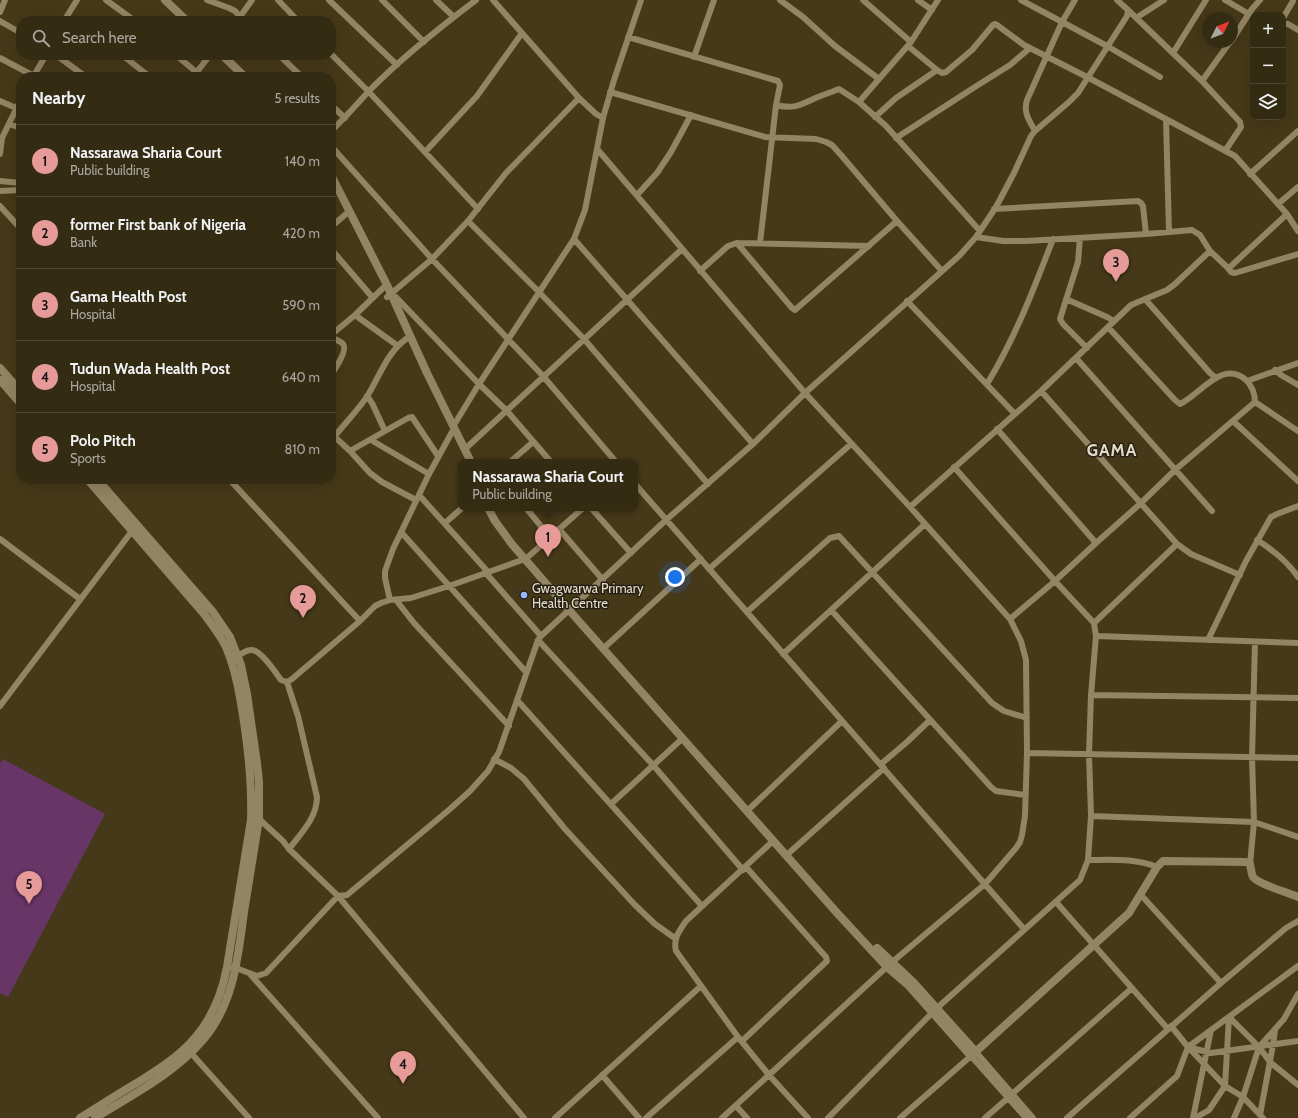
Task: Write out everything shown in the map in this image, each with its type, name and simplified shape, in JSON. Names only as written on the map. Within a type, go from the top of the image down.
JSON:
[{"type":"street","points":[[0,12],[5,0]]},
{"type":"street","points":[[70,16],[77,0]]},
{"type":"street","points":[[106,0],[128,16]]},
{"type":"street","points":[[165,0],[182,16]]},
{"type":"street","points":[[207,0],[235,11],[238,16]]},
{"type":"street","points":[[242,16],[252,0]]},
{"type":"street","points":[[278,0],[293,16]]},
{"type":"street","points":[[329,0],[397,65]]},
{"type":"street","points":[[382,0],[424,42]]},
{"type":"street","points":[[436,0],[454,17]]},
{"type":"street","points":[[336,126],[397,65],[476,0]]},
{"type":"street","points":[[493,0],[579,98],[596,114],[603,118]]},
{"type":"street","points":[[509,726],[393,600],[385,578],[385,571],[401,532],[438,456],[453,429],[479,384],[574,239],[585,210],[598,150],[603,118],[610,92],[640,0]]},
{"type":"street","points":[[694,57],[714,0]]},
{"type":"street","points":[[780,0],[803,17],[835,46],[879,79]]},
{"type":"street","points":[[863,0],[942,73],[953,67],[972,50],[995,24],[1030,48],[1047,55],[1238,159],[1287,214],[1298,231]]},
{"type":"street","points":[[918,0],[932,10]]},
{"type":"street","points":[[859,102],[910,44],[938,0]]},
{"type":"street","points":[[1021,0],[1107,46],[1160,78]]},
{"type":"street","points":[[1035,130],[1026,115],[1025,106],[1062,22],[1074,0]]},
{"type":"street","points":[[1117,0],[1174,53],[1242,125],[1225,151]]},
{"type":"street","points":[[1136,18],[1164,0]]},
{"type":"street","points":[[1174,53],[1206,0]]},
{"type":"street","points":[[1225,0],[1250,20]]},
{"type":"street","points":[[1238,31],[1260,0]]},
{"type":"street","points":[[1286,14],[1294,2]]},
{"type":"street","points":[[227,967],[247,971],[257,976],[266,973],[338,896],[347,895],[470,791],[488,771],[499,752],[526,672],[540,638],[666,520],[752,444],[805,393],[942,271],[976,237],[1014,173],[1027,143],[1035,130],[1078,93],[1089,78],[1107,46],[1127,16],[1128,10]]},
{"type":"street","points":[[0,20],[16,31]]},
{"type":"street","points":[[1286,24],[1298,30]]},
{"type":"street","points":[[425,152],[477,96],[522,33]]},
{"type":"street","points":[[628,37],[778,81],[780,85],[776,105],[760,244]]},
{"type":"street","points":[[896,138],[1010,65],[1030,48]]},
{"type":"street","points":[[1202,81],[1226,48]]},
{"type":"street","points":[[0,58],[26,72]]},
{"type":"street","points":[[336,59],[369,92],[478,209]]},
{"type":"street","points":[[36,72],[43,60]]},
{"type":"street","points":[[63,60],[79,72]]},
{"type":"street","points":[[128,60],[144,72]]},
{"type":"street","points":[[181,60],[193,72]]},
{"type":"street","points":[[197,72],[206,60]]},
{"type":"street","points":[[227,60],[240,72]]},
{"type":"street","points":[[284,60],[297,72]]},
{"type":"street","points":[[875,117],[896,98],[937,70]]},
{"type":"street","points":[[776,105],[785,107],[799,106],[839,89],[859,102],[896,138],[980,231]]},
{"type":"street","points":[[610,92],[765,137],[816,139],[832,145],[942,271]]},
{"type":"street","points":[[390,295],[432,259],[468,221],[506,173],[579,98]]},
{"type":"street","points":[[0,101],[16,108],[1,138],[0,154]]},
{"type":"street","points":[[336,110],[345,118]]},
{"type":"street","points":[[637,195],[657,173],[671,152],[691,115]]},
{"type":"street","points":[[1166,119],[1169,232]]},
{"type":"street","points":[[8,124],[16,126]]},
{"type":"street","points":[[1250,174],[1298,131]]},
{"type":"street","points":[[598,150],[637,195],[681,250],[805,393],[1010,619],[1021,641],[1026,660],[1027,753],[1025,816],[1020,842],[985,884],[889,965],[722,1118]]},
{"type":"street","points":[[336,152],[432,259],[543,376],[613,459]]},
{"type":"street","points":[[0,181],[16,183]]},
{"type":"street","points":[[336,185],[427,373],[453,429],[465,459]]},
{"type":"street","points":[[1278,204],[1298,187]]},
{"type":"street","points":[[0,191],[16,190]]},
{"type":"street","points":[[336,195],[382,288],[507,411],[548,459]]},
{"type":"street","points":[[994,209],[1138,201],[1141,202],[1143,206],[1146,234]]},
{"type":"street","points":[[0,206],[16,224]]},
{"type":"street","points":[[336,223],[346,214]]},
{"type":"street","points":[[1227,267],[1230,267],[1287,214]]},
{"type":"street","points":[[468,221],[584,339],[708,484]]},
{"type":"street","points":[[737,243],[795,310],[897,221]]},
{"type":"street","points":[[976,237],[1003,241],[1026,241],[1192,230],[1196,231],[1210,251],[1231,272],[1235,273],[1298,254]]},
{"type":"street","points":[[1080,238],[1078,262],[1060,319],[1086,348]]},
{"type":"street","points":[[574,239],[752,444]]},
{"type":"street","points":[[987,384],[1003,357],[1025,312],[1053,239]]},
{"type":"street","points":[[700,271],[728,246],[737,243],[869,246]]},
{"type":"street","points":[[465,449],[681,250]]},
{"type":"street","points":[[910,507],[1014,413],[1041,391],[1134,303],[1167,290],[1210,251]]},
{"type":"street","points":[[336,255],[372,298]]},
{"type":"street","points":[[336,330],[355,315],[382,288]]},
{"type":"street","points":[[390,295],[406,339],[470,459]]},
{"type":"street","points":[[1066,299],[1114,321]]},
{"type":"street","points":[[1145,299],[1216,378]]},
{"type":"street","points":[[907,301],[1014,413]]},
{"type":"street","points":[[355,315],[398,346]]},
{"type":"street","points":[[1010,619],[1055,581],[1175,470],[1255,402],[1253,389],[1247,381],[1239,375],[1231,373],[1216,378],[1180,404],[1108,327]]},
{"type":"street","points":[[336,337],[344,348],[344,352],[336,368]]},
{"type":"street","points":[[336,435],[367,396],[391,354],[406,339]]},
{"type":"street","points":[[1076,358],[1212,511]]},
{"type":"street","points":[[1247,381],[1298,363]]},
{"type":"street","points":[[0,368],[16,386]]},
{"type":"street","points":[[1275,370],[1298,385]]},
{"type":"street","points":[[0,380],[16,398]]},
{"type":"street","points":[[1041,391],[1176,544],[1191,554],[1240,575]]},
{"type":"street","points":[[367,396],[385,431]]},
{"type":"street","points":[[1255,402],[1298,431]]},
{"type":"street","points":[[350,451],[412,417],[438,456]]},
{"type":"street","points":[[1233,421],[1298,481]]},
{"type":"street","points":[[997,429],[1096,542]]},
{"type":"street","points":[[336,439],[350,451],[370,473],[382,482],[418,497],[445,523],[540,638],[744,868],[826,957],[827,961],[740,1039],[646,1118]]},
{"type":"street","points":[[371,440],[429,474]]},
{"type":"street","points":[[514,459],[534,442]]},
{"type":"street","points":[[709,569],[851,444]]},
{"type":"street","points":[[828,1118],[935,1010],[1080,880],[1088,860],[1091,816],[1089,754],[1091,695],[1096,636],[1094,623],[954,467]]},
{"type":"street","points":[[80,1118],[153,1077],[170,1071],[191,1053],[211,1030],[221,1013],[233,982],[259,819],[259,782],[247,694],[234,658],[204,614],[91,484]]},
{"type":"street","points":[[95,1118],[153,1077],[182,1052],[202,1028],[219,999],[224,984],[227,967],[251,820],[252,801],[248,754],[230,637],[213,612],[101,484]]},
{"type":"street","points":[[235,484],[360,621]]},
{"type":"street","points":[[638,487],[1024,929]]},
{"type":"street","points":[[1208,640],[1257,540],[1271,517],[1298,506]]},
{"type":"street","points":[[445,523],[459,511]]},
{"type":"street","points":[[490,511],[500,529],[527,557]]},
{"type":"street","points":[[495,511],[527,557],[570,609],[683,738],[790,852],[889,965]]},
{"type":"street","points":[[528,511],[550,537]]},
{"type":"street","points":[[234,658],[248,650],[253,650],[259,653],[281,680],[287,682],[360,621],[374,606],[381,602],[411,598],[449,586],[527,557],[580,511]]},
{"type":"street","points":[[594,511],[631,554]]},
{"type":"street","points":[[784,654],[925,524]]},
{"type":"street","points":[[559,529],[603,580]]},
{"type":"street","points":[[0,706],[132,531]]},
{"type":"street","points":[[401,532],[526,672]]},
{"type":"street","points":[[747,612],[833,536],[839,536],[992,703],[1004,711],[1027,718]]},
{"type":"street","points":[[0,539],[80,599]]},
{"type":"street","points":[[1257,540],[1276,553],[1298,577]]},
{"type":"street","points":[[1094,623],[1176,544]]},
{"type":"street","points":[[606,646],[701,559]]},
{"type":"street","points":[[570,609],[606,646],[749,809],[773,841],[838,914],[935,1010],[1010,1096],[1026,1118]]},
{"type":"street","points":[[831,610],[991,787],[996,791],[1025,795]]},
{"type":"street","points":[[1096,636],[1298,643]]},
{"type":"street","points":[[1255,642],[1252,758],[1254,822],[1250,864],[1252,876],[1271,887],[1298,897]]},
{"type":"street","points":[[287,682],[298,716],[317,797],[317,806],[312,819],[290,849]]},
{"type":"street","points":[[1091,695],[1298,698]]},
{"type":"street","points":[[517,700],[702,906]]},
{"type":"street","points":[[790,852],[883,766],[930,720]]},
{"type":"street","points":[[749,809],[842,721]]},
{"type":"street","points":[[612,804],[683,738]]},
{"type":"street","points":[[1027,753],[1298,758]]},
{"type":"street","points":[[494,759],[511,768],[524,779],[565,829],[635,905],[655,924],[676,939]]},
{"type":"street","points":[[1091,816],[1254,822],[1298,837]]},
{"type":"street","points":[[259,819],[338,896],[524,1118]]},
{"type":"street","points":[[773,841],[686,921],[678,932],[675,942],[676,951],[740,1039],[808,1118]]},
{"type":"street","points":[[1088,860],[1135,861],[1157,867]]},
{"type":"street","points":[[900,1118],[1129,913],[1157,867],[1166,861],[1246,862],[1250,864]]},
{"type":"street","points":[[1141,895],[1221,983]]},
{"type":"street","points":[[1056,902],[1132,988],[1224,1086],[1243,1097],[1262,1117]]},
{"type":"street","points":[[1067,1118],[1221,983],[1286,928],[1298,921]]},
{"type":"street","points":[[1132,1117],[1177,1076],[1188,1047],[1298,966]]},
{"type":"street","points":[[247,971],[378,1118]]},
{"type":"street","points":[[555,1118],[701,986]]},
{"type":"street","points":[[985,1118],[1132,988]]},
{"type":"street","points":[[1234,1118],[1243,1097],[1259,1047],[1284,1019],[1298,994]]},
{"type":"street","points":[[1228,1017],[1259,1047],[1270,1062],[1298,1085]]},
{"type":"street","points":[[1194,1118],[1209,1110],[1224,1086],[1228,1017]]},
{"type":"street","points":[[1194,1118],[1211,1030]]},
{"type":"street","points":[[1262,1117],[1275,1030]]},
{"type":"street","points":[[1188,1047],[1211,1053],[1298,1041]]},
{"type":"street","points":[[191,1053],[249,1118]]},
{"type":"street","points":[[602,1076],[639,1118]]},
{"type":"street","points":[[1010,1096],[1034,1118]]},
{"type":"street","points":[[736,1106],[747,1118]]},
{"type":"shaded area","points":[[3,759],[105,814],[8,997],[0,993],[0,764]]},
{"type":"place","name":"Gama Health Post","points":[[1116,282]]},
{"type":"place","name":"Nassarawa Sharia Court","points":[[548,557]]},
{"type":"place","name":"Gwagwarwa Primary Health Centre","points":[[524,595]]},
{"type":"place","name":"former First bank of Nigeria","points":[[303,618]]},
{"type":"place","name":"Polo Pitch","points":[[29,904]]},
{"type":"place","name":"Tudun Wada Health Post","points":[[403,1084]]},
{"type":"district","name":"GAMA","points":[[1112,450]]}]
